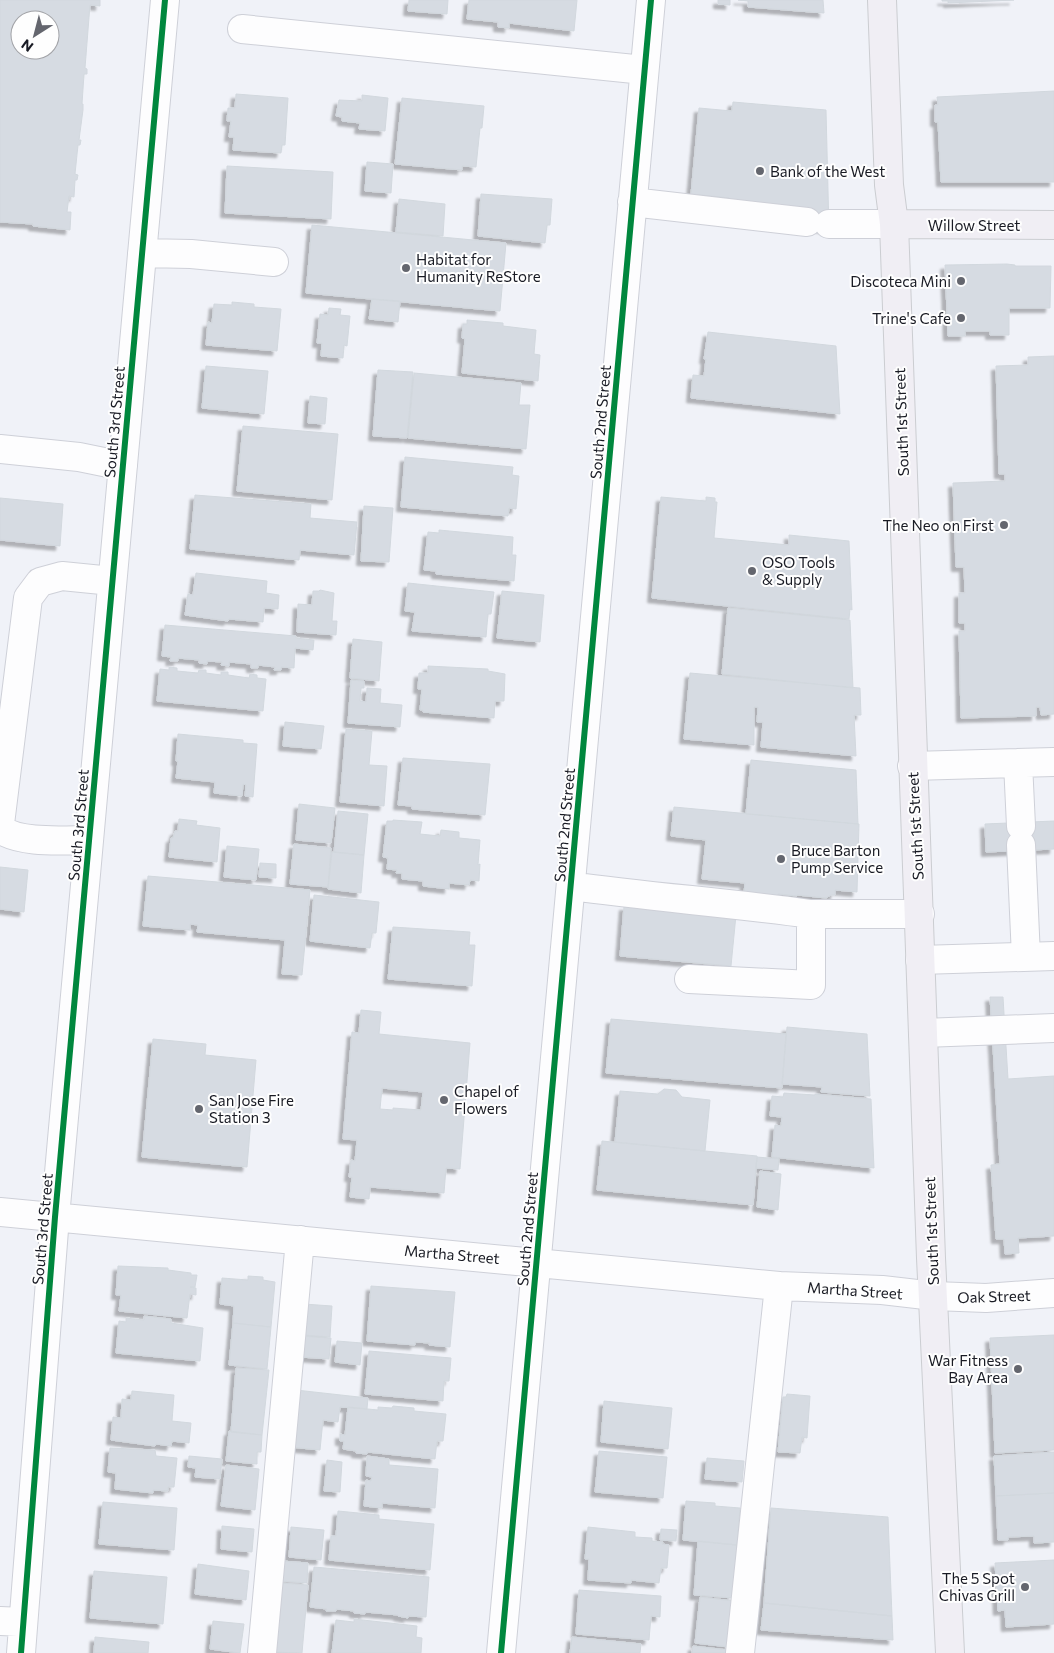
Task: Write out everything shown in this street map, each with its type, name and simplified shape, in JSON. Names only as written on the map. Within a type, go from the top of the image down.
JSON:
[{"type":"main road","name":"South 1st Street","points":[[882,0],[889,185],[894,224],[912,766],[920,914],[920,960],[950,1653]]},
{"type":"main road","name":"Willow Street","points":[[894,224],[1054,225]]},
{"type":"street","name":"South 3rd Street","points":[[21,1653],[12,1622],[55,1217],[165,0]]},
{"type":"street","name":"South 2nd Street","points":[[501,1653],[650,0]]},
{"type":"street","points":[[242,29],[644,70]]},
{"type":"street","points":[[632,202],[818,223],[894,224]]},
{"type":"street","points":[[142,254],[190,254],[274,262]]},
{"type":"street","points":[[0,449],[79,457],[123,466]]},
{"type":"street","points":[[0,824],[28,598],[40,582],[62,576],[112,580]]},
{"type":"street","points":[[912,766],[1054,762]]},
{"type":"street","points":[[1018,763],[1026,957]]},
{"type":"street","points":[[0,829],[8,835],[46,840],[89,840]]},
{"type":"street","points":[[571,886],[613,892],[734,903],[811,914],[920,914]]},
{"type":"street","points":[[689,978],[810,985],[811,914]]},
{"type":"street","points":[[920,960],[1054,956]]},
{"type":"street","points":[[923,1033],[1054,1028]]},
{"type":"street","name":"Martha Street","points":[[0,1212],[780,1286],[882,1290],[934,1296]]},
{"type":"street","points":[[262,1653],[300,1240]]},
{"type":"street","points":[[740,1653],[780,1286]]},
{"type":"street","name":"Oak Street","points":[[934,1296],[986,1298],[1054,1293]]},
{"type":"building","points":[[0,0],[100,0],[100,6],[90,5],[85,68],[87,69],[87,74],[84,74],[83,110],[79,140],[81,140],[80,145],[78,145],[75,174],[78,175],[77,180],[75,180],[74,197],[69,196],[67,212],[71,212],[70,230],[33,226],[33,224],[0,222]]},
{"type":"building","points":[[409,0],[448,0],[447,14],[408,11]]},
{"type":"building","points":[[469,0],[577,0],[574,31],[509,23],[509,28],[498,27],[498,22],[467,19]]},
{"type":"building","points":[[718,0],[730,0],[730,5],[718,4]]},
{"type":"building","points":[[738,0],[823,0],[824,13],[748,7],[748,1]]},
{"type":"building","points":[[942,0],[1014,0],[948,3],[948,1]]},
{"type":"building","points":[[1054,91],[1054,182],[941,182],[938,122],[935,122],[935,105],[938,105],[937,97]]},
{"type":"building","points":[[236,94],[288,98],[285,145],[282,145],[281,153],[233,150],[234,137],[229,137],[231,121],[227,121],[228,108],[235,108]]},
{"type":"building","points":[[362,95],[388,98],[385,131],[359,129],[360,123],[342,121],[342,117],[336,116],[339,100],[362,101]]},
{"type":"building","points":[[402,98],[484,106],[476,167],[462,166],[462,170],[395,164]]},
{"type":"building","name":"Bank of the West","points":[[733,102],[826,110],[829,230],[729,205],[729,198],[691,194],[699,108],[732,111]]},
{"type":"building","points":[[367,162],[393,164],[391,193],[365,191]]},
{"type":"building","points":[[227,166],[333,172],[331,219],[225,213]]},
{"type":"building","points":[[481,194],[552,199],[550,225],[547,225],[545,243],[478,236]]},
{"type":"building","points":[[399,199],[445,204],[443,236],[396,232]]},
{"type":"building","name":"Habitat for Humanity ReStore","points":[[312,225],[506,243],[500,311],[306,293]]},
{"type":"building","points":[[1007,264],[1015,266],[1051,266],[1050,308],[1009,308],[1009,335],[990,335],[990,331],[965,331],[965,336],[948,336],[945,265]]},
{"type":"building","points":[[372,299],[400,301],[398,322],[369,319]]},
{"type":"building","points":[[232,302],[254,304],[254,307],[281,309],[277,351],[206,345],[208,322],[212,323],[214,304],[232,305]]},
{"type":"building","points":[[329,308],[341,309],[340,315],[350,316],[347,346],[344,345],[343,358],[321,356],[322,343],[317,343],[320,314],[328,315]]},
{"type":"building","points":[[467,320],[503,323],[503,326],[536,330],[534,354],[540,355],[538,381],[462,373],[465,339],[462,338],[463,324],[467,324]]},
{"type":"building","points":[[708,332],[836,346],[840,414],[691,398],[693,375],[704,376],[706,359],[704,359]]},
{"type":"building","name":"The Neo on First","points":[[1054,356],[1054,714],[1041,715],[1040,707],[1036,707],[1036,716],[961,718],[959,631],[965,631],[965,623],[959,623],[959,593],[965,593],[964,567],[956,567],[953,483],[1005,481],[1005,474],[999,474],[996,366],[1028,365],[1028,357]]},
{"type":"building","points":[[206,366],[268,371],[264,414],[202,408]]},
{"type":"building","points":[[378,370],[413,372],[407,438],[373,436]]},
{"type":"building","points":[[414,373],[521,383],[519,405],[530,405],[526,449],[408,438]]},
{"type":"building","points":[[310,396],[327,398],[325,424],[308,423]]},
{"type":"building","points":[[243,426],[338,434],[332,500],[237,491]]},
{"type":"building","points":[[405,457],[513,467],[512,475],[519,476],[516,509],[509,508],[508,516],[401,507]]},
{"type":"building","points":[[195,495],[311,504],[310,518],[357,522],[354,555],[300,550],[299,560],[190,549]]},
{"type":"building","name":"OSO Tools & Supply","points":[[661,497],[706,501],[706,497],[715,498],[715,502],[717,502],[714,538],[789,545],[789,535],[849,541],[852,610],[850,609],[849,619],[652,598]]},
{"type":"building","points":[[0,498],[63,504],[60,546],[0,540]]},
{"type":"building","points":[[364,506],[393,508],[389,562],[361,561]]},
{"type":"building","points":[[439,530],[513,537],[512,555],[516,555],[514,581],[436,574],[436,571],[424,570],[428,532],[439,533]]},
{"type":"building","points":[[196,573],[267,581],[266,593],[279,595],[278,609],[264,608],[263,622],[229,619],[228,621],[185,615],[188,594],[193,595]]},
{"type":"building","points":[[408,583],[494,592],[491,614],[488,614],[486,637],[412,631],[415,612],[405,611]]},
{"type":"building","points":[[320,590],[334,593],[332,621],[337,621],[336,635],[297,632],[298,604],[312,605],[313,591]]},
{"type":"building","points":[[502,591],[544,595],[540,642],[497,638]]},
{"type":"building","points":[[728,608],[850,620],[853,688],[722,674]]},
{"type":"building","points":[[165,625],[296,636],[296,638],[314,640],[313,650],[295,648],[294,668],[281,667],[281,670],[274,670],[275,667],[258,665],[258,668],[251,668],[251,664],[229,662],[229,666],[221,665],[222,662],[207,661],[207,664],[199,663],[199,660],[178,658],[178,661],[170,661],[171,657],[162,656]]},
{"type":"building","points":[[353,639],[382,642],[379,681],[350,678]]},
{"type":"building","points":[[428,666],[488,669],[488,671],[505,674],[504,701],[495,701],[494,718],[423,712],[423,710],[420,710],[422,689],[418,689],[419,673],[428,673]]},
{"type":"building","points":[[169,667],[177,668],[177,671],[198,673],[199,670],[206,670],[206,673],[221,675],[221,672],[228,672],[228,675],[249,678],[250,674],[257,675],[257,678],[266,679],[263,711],[157,701],[160,669],[169,670]]},
{"type":"building","points":[[690,673],[860,688],[861,715],[854,715],[856,756],[761,747],[763,722],[757,722],[758,707],[754,707],[754,745],[684,739]]},
{"type":"building","points":[[351,680],[364,681],[364,688],[361,688],[360,701],[366,702],[367,688],[381,689],[380,703],[402,705],[400,727],[348,723]]},
{"type":"building","points":[[285,722],[324,726],[321,749],[283,746]]},
{"type":"building","points":[[346,729],[372,731],[369,765],[387,766],[384,806],[340,802]]},
{"type":"building","points":[[178,734],[243,740],[243,743],[257,744],[253,797],[245,796],[246,785],[243,784],[242,796],[214,793],[215,782],[176,778]]},
{"type":"building","points":[[403,758],[490,764],[485,815],[412,809],[412,806],[398,805]]},
{"type":"building","points":[[751,760],[856,770],[858,824],[746,814]]},
{"type":"building","points":[[299,804],[335,808],[331,843],[296,840]]},
{"type":"building","name":"Bruce Barton Pump Service","points":[[674,807],[859,824],[857,892],[835,890],[835,895],[826,898],[778,894],[777,896],[744,893],[745,883],[702,879],[706,840],[671,836]]},
{"type":"building","points":[[338,811],[368,814],[364,855],[334,852]]},
{"type":"building","points":[[179,819],[197,821],[196,825],[220,828],[217,862],[169,857],[171,838],[173,838],[175,831],[178,831]]},
{"type":"building","points":[[387,821],[422,822],[420,834],[440,836],[441,830],[459,832],[459,838],[480,840],[479,881],[470,880],[469,885],[449,883],[449,889],[423,886],[423,881],[402,879],[402,873],[396,873],[397,870],[387,869],[388,858],[383,857]]},
{"type":"building","points":[[1054,821],[1054,849],[986,852],[985,824]]},
{"type":"building","points":[[294,844],[331,848],[328,887],[290,884]]},
{"type":"building","points":[[227,846],[259,849],[256,880],[224,877]]},
{"type":"building","points":[[332,852],[364,855],[361,893],[328,889]]},
{"type":"building","points":[[260,863],[276,864],[276,878],[259,877]]},
{"type":"building","points":[[0,867],[28,870],[24,912],[0,909]]},
{"type":"building","points":[[148,876],[310,890],[302,975],[282,974],[285,940],[197,932],[198,925],[190,924],[190,930],[143,926]]},
{"type":"building","points":[[314,895],[379,902],[376,933],[372,933],[370,948],[310,941]]},
{"type":"building","points":[[624,906],[736,915],[731,966],[620,956]]},
{"type":"building","points":[[393,927],[470,932],[469,945],[475,945],[472,986],[388,979]]},
{"type":"building","points":[[990,997],[1003,997],[1008,1079],[1054,1076],[1054,1236],[1018,1238],[1019,1253],[1005,1254],[1004,1239],[996,1239],[991,1165],[1000,1164]]},
{"type":"building","name":"Chapel of Flowers","points":[[361,1010],[381,1012],[379,1034],[470,1043],[460,1169],[446,1168],[444,1193],[370,1187],[369,1199],[350,1197],[352,1177],[349,1177],[351,1160],[355,1161],[357,1140],[343,1139],[352,1032],[359,1033]],"holes":[[[382,1088],[423,1092],[421,1110],[380,1109]]]},
{"type":"building","points":[[611,1019],[786,1034],[782,1088],[606,1073]]},
{"type":"building","points":[[787,1027],[867,1034],[870,1096],[821,1092],[822,1087],[782,1084]]},
{"type":"building","name":"San Jose Fire Station 3","points":[[153,1039],[206,1044],[205,1055],[256,1060],[247,1167],[142,1157]]},
{"type":"building","points":[[664,1089],[676,1090],[682,1097],[710,1100],[705,1151],[615,1142],[620,1091],[658,1094]]},
{"type":"building","points":[[784,1093],[871,1099],[874,1168],[772,1157],[775,1125],[781,1126],[782,1117],[770,1116],[772,1096],[783,1097]]},
{"type":"building","points":[[602,1141],[757,1156],[753,1205],[597,1190]]},
{"type":"building","points":[[757,1157],[779,1159],[778,1170],[756,1168]]},
{"type":"building","points":[[760,1171],[781,1174],[778,1210],[757,1207]]},
{"type":"building","points":[[118,1266],[168,1268],[168,1270],[197,1275],[195,1287],[190,1287],[196,1288],[196,1295],[190,1294],[187,1318],[119,1311],[121,1295],[116,1295]]},
{"type":"building","points":[[248,1276],[263,1277],[263,1280],[275,1282],[271,1327],[233,1323],[234,1306],[220,1304],[222,1278],[248,1280]]},
{"type":"building","points":[[371,1286],[455,1292],[450,1347],[429,1345],[430,1343],[415,1342],[415,1345],[367,1341]]},
{"type":"building","points":[[304,1304],[332,1306],[330,1337],[302,1335]]},
{"type":"building","points":[[144,1316],[171,1319],[171,1323],[203,1328],[200,1361],[116,1353],[119,1321],[126,1322],[126,1318],[144,1320]]},
{"type":"building","points":[[233,1323],[271,1327],[267,1369],[229,1365]]},
{"type":"building","points":[[1054,1335],[1054,1450],[995,1453],[990,1338]]},
{"type":"building","points":[[301,1336],[331,1338],[329,1359],[300,1357]]},
{"type":"building","points":[[337,1341],[362,1343],[360,1365],[335,1362]]},
{"type":"building","points":[[369,1351],[451,1358],[449,1381],[444,1381],[443,1401],[365,1394]]},
{"type":"building","points":[[236,1368],[269,1370],[262,1435],[231,1432]]},
{"type":"building","points":[[296,1390],[368,1398],[367,1409],[340,1407],[338,1422],[323,1420],[320,1450],[290,1447]]},
{"type":"building","points":[[132,1391],[174,1395],[172,1421],[191,1423],[189,1443],[172,1441],[171,1446],[156,1444],[155,1446],[111,1440],[113,1417],[121,1418],[122,1399],[131,1400]]},
{"type":"building","points":[[787,1394],[810,1396],[807,1438],[802,1437],[800,1453],[778,1452],[783,1397],[786,1397]]},
{"type":"building","points":[[604,1401],[672,1408],[668,1449],[601,1442]]},
{"type":"building","points":[[393,1406],[414,1408],[414,1411],[446,1414],[443,1441],[437,1441],[435,1459],[367,1452],[367,1454],[356,1453],[356,1451],[343,1449],[344,1441],[340,1441],[340,1434],[345,1435],[348,1407],[378,1410],[378,1407],[392,1408]]},
{"type":"building","points":[[229,1431],[262,1435],[261,1452],[257,1452],[257,1464],[226,1461]]},
{"type":"building","points":[[110,1448],[155,1450],[156,1456],[177,1458],[174,1487],[168,1487],[168,1491],[153,1490],[153,1493],[115,1489],[116,1473],[108,1472]]},
{"type":"building","points":[[599,1451],[667,1457],[663,1498],[595,1492]]},
{"type":"building","points":[[1054,1452],[1054,1493],[996,1496],[994,1456]]},
{"type":"building","points":[[189,1456],[222,1459],[220,1479],[195,1477],[196,1468],[188,1467]]},
{"type":"building","points":[[367,1456],[389,1459],[389,1465],[438,1469],[435,1508],[382,1503],[382,1508],[364,1506],[366,1480],[371,1481],[372,1477],[366,1476]]},
{"type":"building","points":[[707,1458],[744,1461],[742,1482],[705,1479]]},
{"type":"building","points":[[327,1460],[342,1462],[340,1492],[324,1491]]},
{"type":"building","points":[[226,1465],[259,1469],[255,1510],[221,1506]]},
{"type":"building","points":[[1054,1493],[1054,1542],[1034,1543],[1034,1536],[1008,1537],[1008,1540],[998,1540],[996,1496]]},
{"type":"building","points":[[686,1501],[715,1503],[715,1506],[740,1508],[737,1545],[683,1540]]},
{"type":"building","points":[[103,1502],[177,1508],[174,1550],[99,1544]]},
{"type":"building","points":[[771,1508],[888,1517],[892,1616],[764,1603]]},
{"type":"building","points":[[338,1511],[379,1515],[379,1519],[434,1524],[430,1570],[329,1560],[331,1536],[336,1536]]},
{"type":"building","points":[[222,1526],[254,1529],[252,1552],[221,1549]]},
{"type":"building","points":[[291,1527],[324,1530],[321,1560],[289,1557]]},
{"type":"building","points":[[588,1527],[635,1532],[635,1537],[652,1538],[652,1541],[663,1542],[662,1544],[669,1545],[667,1568],[661,1568],[659,1583],[631,1580],[631,1583],[588,1580],[589,1559],[585,1559]]},
{"type":"building","points":[[661,1529],[677,1530],[676,1541],[660,1540]]},
{"type":"building","points":[[698,1541],[737,1545],[733,1598],[694,1595]]},
{"type":"building","name":"The 5 Spot Chivas Grill","points":[[1054,1560],[1054,1624],[1006,1627],[1005,1610],[998,1611],[995,1563]]},
{"type":"building","points":[[282,1561],[308,1563],[307,1583],[280,1581]]},
{"type":"building","points":[[198,1564],[249,1571],[246,1600],[195,1594]]},
{"type":"building","points":[[314,1567],[429,1577],[426,1617],[408,1616],[408,1618],[398,1615],[354,1613],[354,1611],[336,1609],[336,1611],[326,1611],[327,1609],[310,1607]]},
{"type":"building","points":[[94,1571],[167,1577],[163,1624],[90,1618]]},
{"type":"building","points":[[281,1583],[308,1585],[302,1653],[275,1652]]},
{"type":"building","points":[[579,1590],[661,1596],[660,1617],[651,1616],[649,1640],[576,1634]]},
{"type":"building","points":[[700,1597],[734,1601],[729,1647],[695,1643]]},
{"type":"building","points":[[764,1603],[892,1616],[893,1640],[761,1630]]},
{"type":"building","points":[[354,1619],[417,1626],[416,1637],[422,1638],[421,1653],[332,1653],[336,1620],[354,1622]]},
{"type":"building","points":[[213,1621],[244,1624],[240,1653],[210,1649]]},
{"type":"building","points":[[95,1637],[149,1642],[148,1653],[94,1653]]},
{"type":"building","points":[[572,1637],[641,1644],[640,1653],[570,1653]]},
{"type":"building","points":[[693,1646],[728,1650],[728,1653],[692,1653]]},
{"type":"cycle path","points":[[21,1653],[55,1217],[165,0]]},
{"type":"cycle path","points":[[501,1653],[651,0]]},
{"type":"place","name":"Bank of the West","points":[[760,171]]},
{"type":"place","name":"Habitat for Humanity ReStore","points":[[406,268]]},
{"type":"place","name":"Discoteca Mini","points":[[961,281]]},
{"type":"place","name":"Trine's Cafe","points":[[961,318]]},
{"type":"place","name":"The Neo on First","points":[[1004,525]]},
{"type":"place","name":"OSO Tools & Supply","points":[[752,571]]},
{"type":"place","name":"Bruce Barton Pump Service","points":[[781,859]]},
{"type":"place","name":"Chapel of Flowers","points":[[444,1100]]},
{"type":"place","name":"San Jose Fire Station 3","points":[[199,1109]]},
{"type":"place","name":"War Fitness Bay Area","points":[[1018,1369]]},
{"type":"place","name":"The 5 Spot Chivas Grill","points":[[1025,1587]]}]
